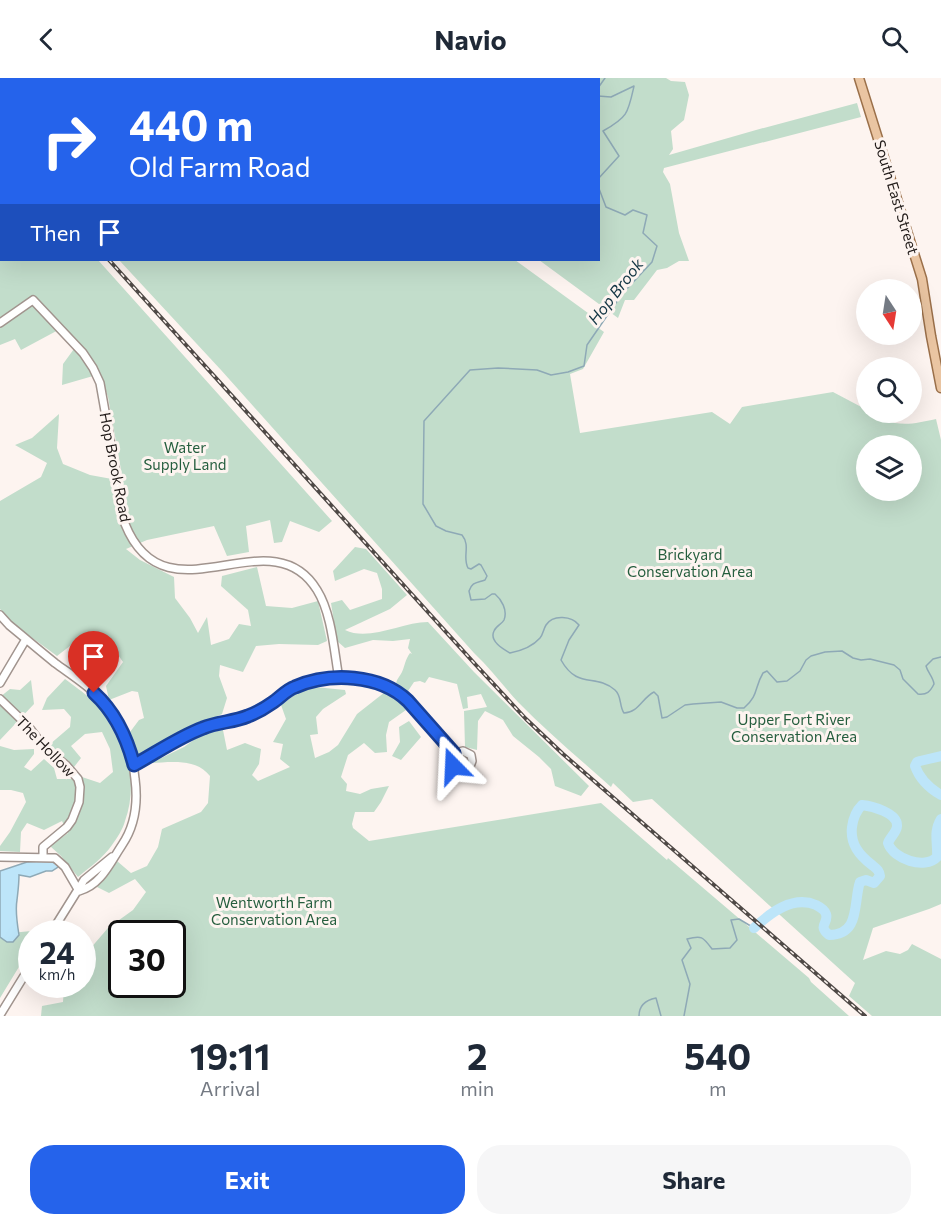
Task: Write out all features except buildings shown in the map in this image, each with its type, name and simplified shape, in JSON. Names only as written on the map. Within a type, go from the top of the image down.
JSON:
[{"type":"main road","name":"South East Street","points":[[859,78],[921,276],[941,388]]},
{"type":"street","name":"Hop Brook Road","points":[[0,323],[33,300],[83,353],[98,377],[125,524],[134,543],[141,551],[157,564],[176,570],[196,570],[250,561],[281,563],[298,570],[314,586],[322,600],[328,618],[339,679]]},
{"type":"street","points":[[0,615],[99,698],[122,730],[134,765],[135,814],[124,842],[114,856],[84,880],[60,920]]},
{"type":"street","points":[[0,683],[26,639]]},
{"type":"street","points":[[134,765],[205,727],[256,713],[293,688],[317,680],[339,679],[370,680],[396,691],[408,701],[454,753]]},
{"type":"street","name":"The Hollow","points":[[0,699],[28,726],[44,747],[66,765],[78,779],[80,795],[76,811],[67,827],[45,845],[44,857]]},
{"type":"street","points":[[0,857],[56,858],[65,867],[79,891]]},
{"type":"street","points":[[0,1015],[18,986]]},
{"type":"green space","points":[[600,78],[666,78],[671,81],[685,82],[689,95],[684,120],[671,131],[673,149],[669,155],[857,103],[861,117],[664,168],[663,172],[670,184],[679,233],[689,261],[679,261],[667,268],[657,270],[634,300],[625,300],[618,318],[540,261],[600,261]]},
{"type":"green space","name":"Water Supply Land","points":[[0,261],[99,261],[332,521],[319,532],[290,521],[282,542],[274,543],[270,520],[246,526],[249,552],[227,556],[214,526],[147,540],[126,549],[140,560],[174,577],[175,598],[198,633],[207,617],[211,645],[229,639],[239,624],[251,626],[248,610],[221,586],[222,576],[257,567],[266,606],[292,608],[318,601],[327,641],[318,645],[256,646],[243,672],[220,665],[219,676],[227,698],[222,714],[145,753],[138,754],[130,732],[139,720],[144,718],[138,692],[132,691],[109,700],[106,686],[123,662],[103,633],[79,639],[57,656],[16,626],[0,609],[0,501],[41,477],[47,463],[15,445],[32,438],[59,414],[57,448],[63,464],[90,475],[123,481],[108,397],[100,374],[62,385],[63,364],[79,342],[62,328],[21,350],[15,339],[0,345]]},
{"type":"green space","name":"Brickyard Conservation Area","points":[[120,261],[516,261],[599,321],[597,327],[604,332],[583,369],[570,374],[580,433],[712,412],[730,424],[742,407],[833,392],[856,404],[856,423],[910,424],[936,419],[941,440],[941,904],[873,928],[863,960],[886,951],[900,954],[908,950],[912,944],[941,959],[941,1016],[872,1016],[849,996],[855,983],[652,799],[633,802],[613,783],[611,787],[540,724]]},
{"type":"green space","points":[[355,547],[366,549],[407,595],[390,609],[345,630],[364,634],[375,633],[428,622],[474,672],[589,786],[581,796],[555,786],[551,769],[513,736],[503,720],[485,711],[478,721],[477,750],[465,747],[464,711],[487,707],[481,694],[467,697],[468,708],[463,709],[457,684],[429,677],[425,683],[414,682],[406,694],[396,686],[407,658],[410,653],[412,654],[408,648],[410,639],[373,640],[345,648],[337,641],[331,603],[342,600],[350,610],[382,599],[382,589],[377,573],[364,569],[335,581],[333,571]]},
{"type":"green space","points":[[65,679],[93,700],[112,719],[125,748],[131,785],[128,809],[121,830],[105,854],[78,877],[50,846],[68,833],[62,821],[44,830],[27,823],[21,832],[20,852],[0,851],[0,846],[26,802],[23,793],[0,790],[0,746],[14,750],[34,749],[34,754],[24,767],[31,771],[44,759],[54,768],[57,779],[82,777],[100,783],[113,772],[110,749],[102,732],[85,734],[71,746],[81,758],[74,767],[53,753],[49,745],[70,727],[71,717],[64,709],[42,710],[47,698]]},
{"type":"green space","points":[[31,680],[34,704],[0,740],[0,697],[10,689],[20,690]]},
{"type":"green space","name":"Wentworth Farm Conservation Area","points":[[315,687],[345,690],[346,694],[323,709],[316,717],[318,734],[310,735],[315,758],[338,745],[357,714],[385,692],[399,700],[406,710],[389,722],[386,735],[387,752],[375,753],[364,743],[348,755],[341,777],[347,784],[346,791],[360,794],[371,789],[389,786],[374,812],[355,812],[353,828],[369,841],[601,803],[809,978],[849,1016],[41,1016],[42,1006],[63,1002],[63,998],[96,998],[96,942],[108,928],[108,998],[186,998],[186,920],[119,920],[133,910],[146,892],[135,879],[109,893],[97,887],[117,861],[131,873],[147,866],[158,847],[162,829],[201,812],[208,803],[210,776],[204,770],[183,762],[151,763],[184,747],[202,734],[223,730],[227,750],[245,743],[261,749],[259,764],[252,775],[258,781],[290,767],[280,759],[283,744],[273,742],[286,719],[281,705],[301,690]]},
{"type":"green space","points":[[409,721],[421,737],[401,760],[392,756],[400,742],[399,727]]},
{"type":"green space","points":[[18,932],[18,968],[0,998],[0,934]]},
{"type":"water","points":[[49,861],[58,864],[58,867],[30,877],[19,875],[16,908],[18,936],[13,942],[7,942],[0,937],[0,871],[27,862]]},
{"type":"waterway","name":"Hop Brook","points":[[600,85],[605,78]]},
{"type":"waterway","name":"Hop Brook","points":[[600,96],[611,97],[634,86],[626,113],[618,122],[603,131],[619,156],[600,177]]},
{"type":"waterway","name":"Hop Brook","points":[[600,191],[606,207],[625,215],[633,210],[647,215],[643,233],[657,246],[652,262],[622,294],[587,345],[584,366],[551,375],[537,370],[498,368],[470,370],[424,421],[423,504],[436,526],[462,535],[465,539],[468,568],[471,569],[479,564],[487,576],[485,580],[472,586],[469,591],[471,600],[485,599],[495,594],[502,602],[505,616],[494,631],[495,641],[510,653],[514,652],[537,641],[549,621],[558,618],[572,620],[579,625],[569,640],[561,660],[567,669],[580,678],[601,682],[615,690],[619,695],[624,713],[633,711],[654,692],[658,696],[662,718],[685,705],[693,704],[721,702],[744,708],[754,695],[763,673],[767,671],[777,682],[787,681],[800,671],[811,656],[825,652],[842,651],[853,658],[870,659],[894,665],[900,670],[903,679],[918,694],[924,694],[930,691],[934,684],[926,666],[933,659],[941,657]]},
{"type":"waterway","points":[[941,756],[917,762],[915,766],[925,783],[941,795]]},
{"type":"waterway","points":[[754,928],[775,911],[799,902],[816,905],[823,910],[826,917],[824,929],[829,935],[839,934],[846,930],[854,916],[860,882],[866,880],[874,883],[880,876],[879,872],[859,853],[852,839],[853,821],[862,805],[878,809],[893,817],[897,826],[888,843],[891,849],[903,858],[918,863],[932,861],[937,857],[936,833],[941,819]]},
{"type":"waterway","points":[[684,1016],[690,984],[682,960],[691,948],[687,939],[702,938],[712,949],[730,948],[737,940],[731,920],[739,919],[754,928]]},
{"type":"waterway","points":[[639,1016],[644,1004],[656,998],[661,1016]]},
{"type":"railway","points":[[110,261],[526,719],[563,754],[865,1016]]},
{"type":"route","points":[[94,693],[118,722],[134,765],[205,727],[245,718],[256,713],[293,688],[317,680],[370,680],[389,687],[408,701],[454,753],[453,766]]},
{"type":"park label","name":"Upper Fort River Conservation Area","points":[[794,728]]}]
